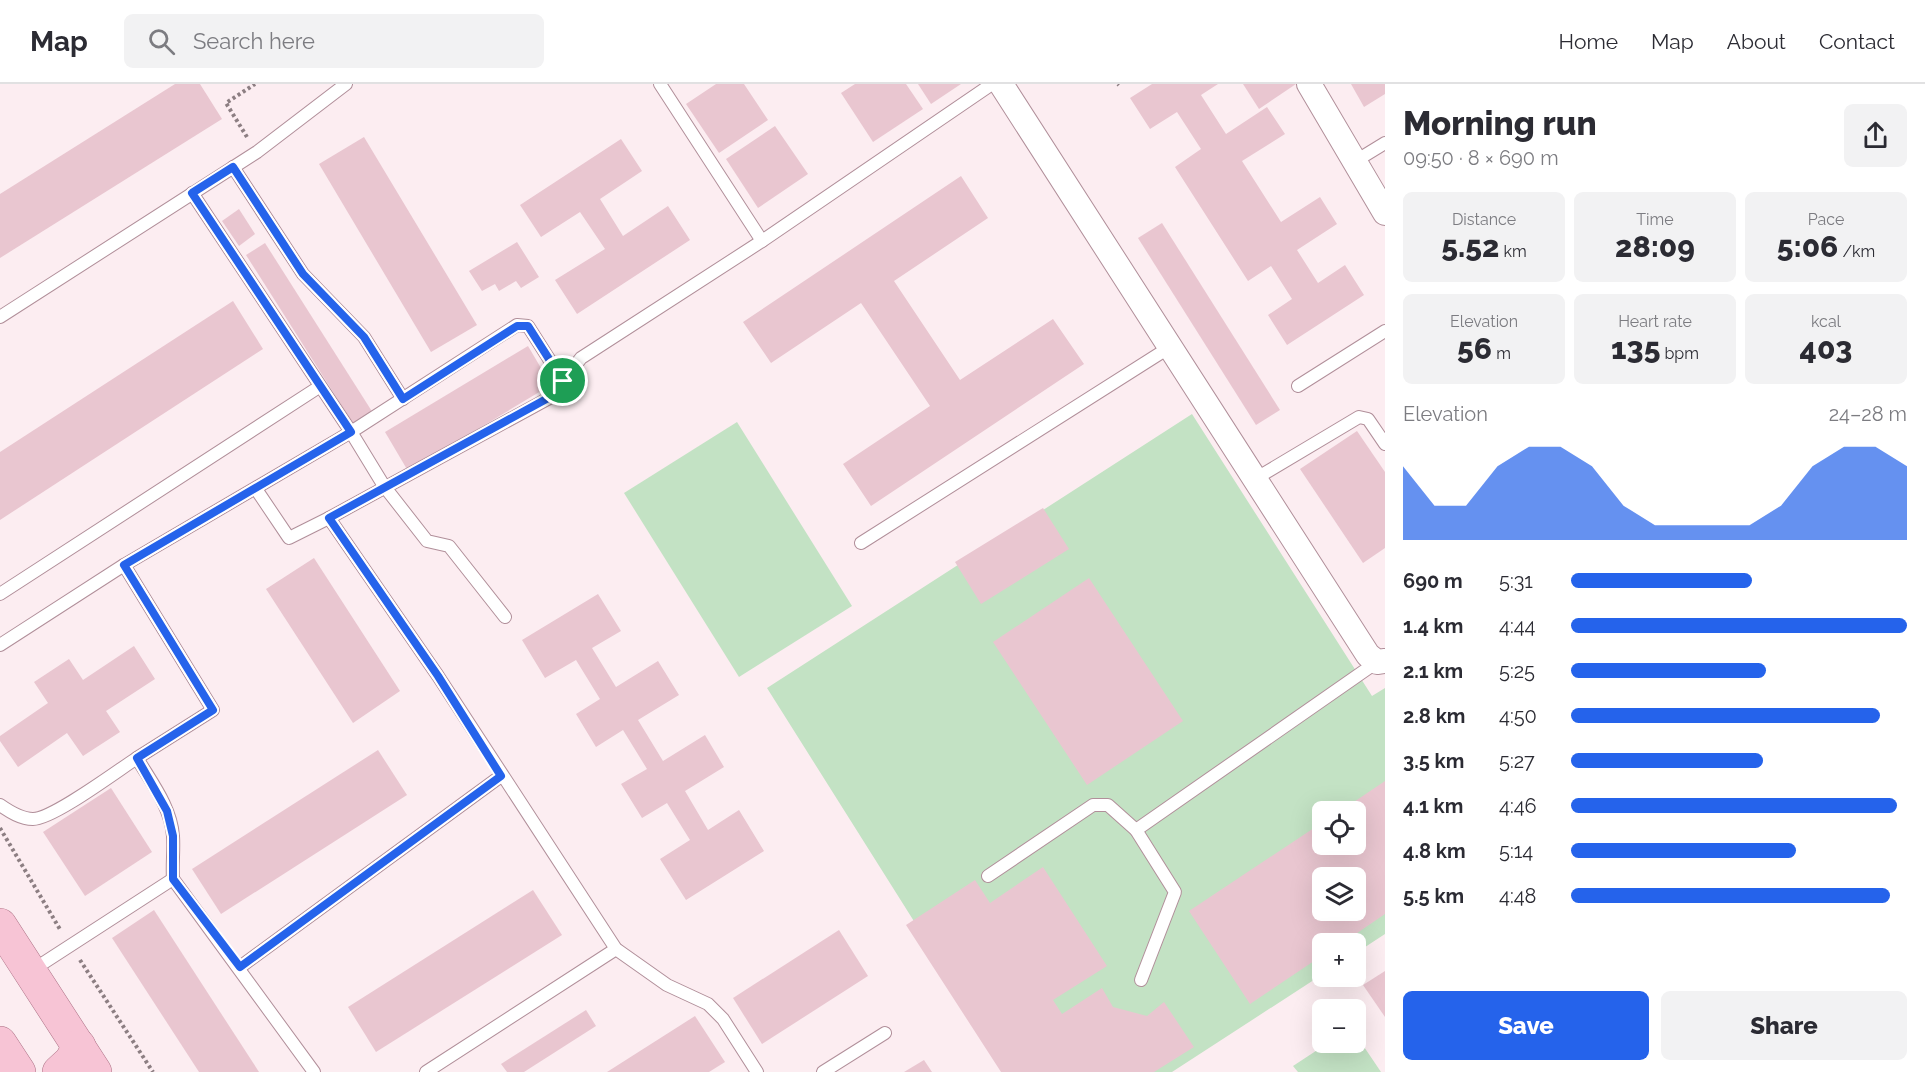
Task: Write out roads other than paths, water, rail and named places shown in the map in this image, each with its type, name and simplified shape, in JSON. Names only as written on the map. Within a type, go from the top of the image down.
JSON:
[{"type":"main road","points":[[0,925],[87,1059],[71,1061],[59,1072]]},
{"type":"main road","points":[[0,1043],[19,1072]]},
{"type":"street","points":[[1000,84],[1368,655],[1381,661]]},
{"type":"street","points":[[1309,84],[1385,213]]},
{"type":"lane","points":[[0,317],[256,152],[346,84]]},
{"type":"lane","points":[[660,84],[762,241]]},
{"type":"lane","points":[[256,489],[289,538],[550,397],[581,358],[762,241],[992,84]]},
{"type":"lane","points":[[1354,162],[1385,143]]},
{"type":"lane","points":[[233,167],[303,274],[364,337],[403,399]]},
{"type":"lane","points":[[192,193],[351,432],[384,486],[427,541],[449,546],[505,617]]},
{"type":"lane","points":[[0,645],[124,565],[351,432],[517,326],[528,326],[563,381]]},
{"type":"lane","points":[[1298,386],[1385,331]]},
{"type":"lane","points":[[861,543],[1170,347]]},
{"type":"lane","points":[[0,594],[319,387]]},
{"type":"lane","points":[[1255,479],[1359,417],[1368,418],[1385,444]]},
{"type":"lane","points":[[329,518],[438,676],[501,776],[616,949],[667,985],[708,1004],[723,1020],[757,1072]]},
{"type":"lane","points":[[0,804],[18,816],[35,819],[52,813],[213,710],[124,565]]},
{"type":"lane","points":[[1136,830],[1381,661]]},
{"type":"lane","points":[[137,758],[167,811],[173,836],[173,879],[240,967],[314,1072]]},
{"type":"lane","points":[[240,967],[501,776]]},
{"type":"lane","points":[[988,876],[1094,805],[1108,805],[1136,830],[1175,892],[1141,980]]},
{"type":"lane","points":[[30,972],[173,879]]},
{"type":"lane","points":[[426,1072],[616,949]]},
{"type":"lane","points":[[823,1072],[885,1033]]}]
